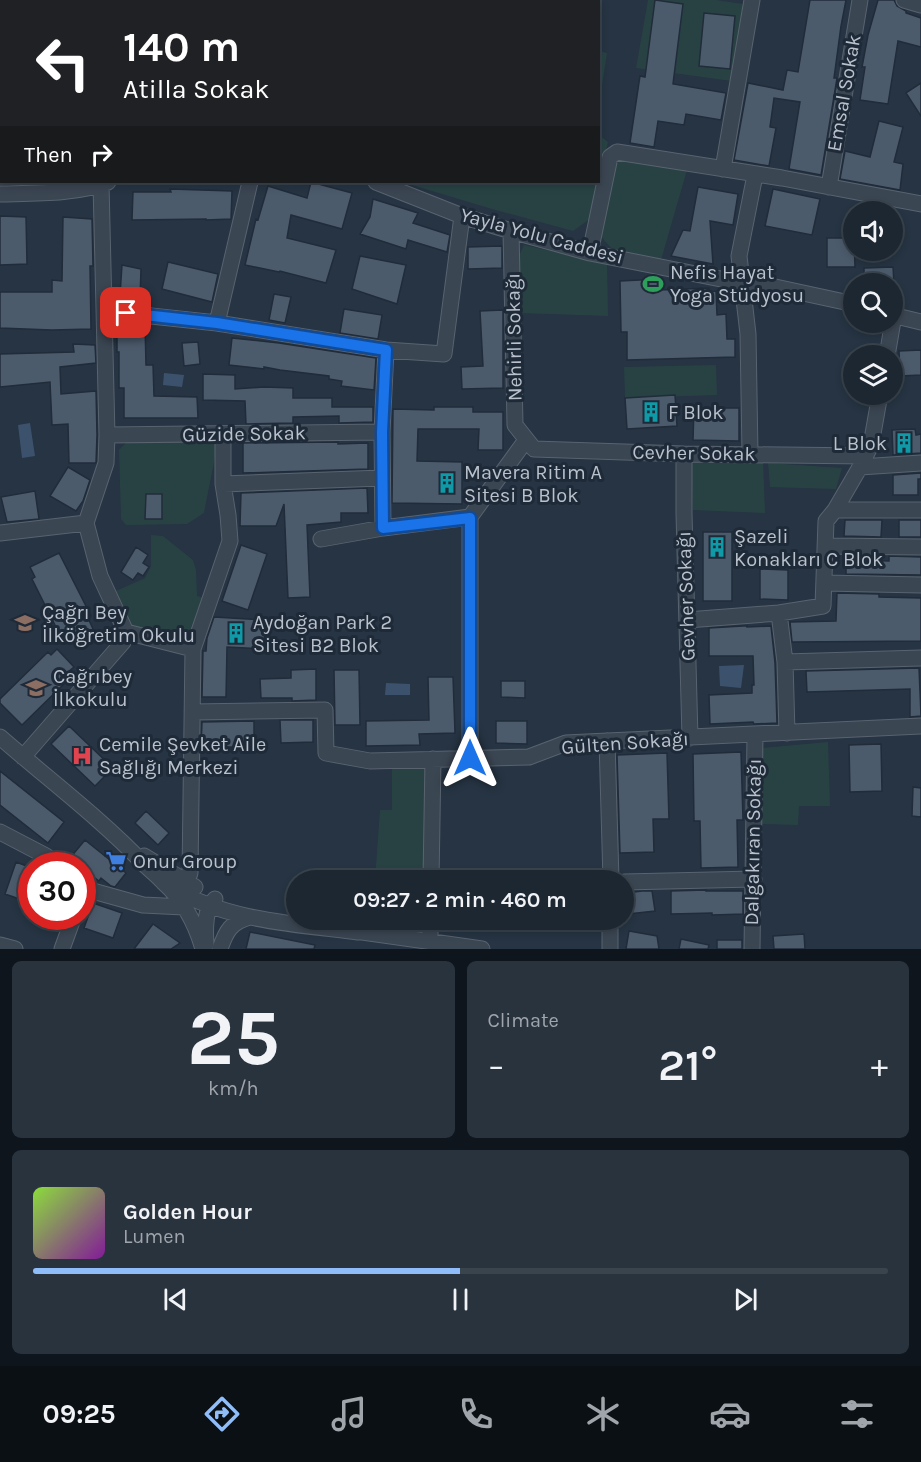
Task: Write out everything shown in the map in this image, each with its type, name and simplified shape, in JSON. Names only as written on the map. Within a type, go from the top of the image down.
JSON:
[{"type":"street","points":[[723,169],[752,0]]},
{"type":"street","name":"Emsal Sokak","points":[[829,187],[860,0]]},
{"type":"street","points":[[904,0],[921,5]]},
{"type":"street","points":[[590,253],[610,157],[617,152],[782,178],[921,204]]},
{"type":"street","points":[[750,454],[748,334],[739,256],[755,175]]},
{"type":"street","points":[[0,195],[36,187],[70,190],[105,183],[106,463],[86,523],[100,576],[126,632],[123,642],[22,757]]},
{"type":"street","points":[[217,323],[250,183]]},
{"type":"street","name":"Yayla Yolu Caddesi","points":[[379,183],[462,216],[590,253],[741,283],[757,283],[843,302]]},
{"type":"street","points":[[104,311],[217,323],[386,350],[444,354],[462,216]]},
{"type":"street","name":"Nehirli Sokağı","points":[[511,231],[515,425],[526,440]]},
{"type":"street","points":[[903,318],[921,322]]},
{"type":"street","points":[[383,528],[382,432],[386,350]]},
{"type":"street","points":[[687,620],[779,613],[823,606],[826,521],[835,510],[871,445],[878,405]]},
{"type":"street","name":"Güzide Sokak","points":[[107,435],[382,432]]},
{"type":"street","points":[[186,883],[190,873],[193,649],[230,540],[223,484],[223,435]]},
{"type":"street","points":[[470,758],[470,518],[526,440]]},
{"type":"street","name":"Cevher Sokak","points":[[526,440],[534,449],[750,454],[921,463]]},
{"type":"street","name":"Gevher Sokağı","points":[[684,454],[690,738]]},
{"type":"street","points":[[223,484],[382,478]]},
{"type":"street","points":[[835,510],[921,510]]},
{"type":"street","points":[[321,539],[383,528],[470,518]]},
{"type":"street","points":[[0,533],[86,523]]},
{"type":"street","points":[[825,546],[921,547]]},
{"type":"street","points":[[824,584],[921,585]]},
{"type":"street","points":[[779,613],[785,662],[787,734]]},
{"type":"street","points":[[126,632],[193,649]]},
{"type":"street","points":[[785,662],[921,658]]},
{"type":"street","name":"Gülten Sokağı","points":[[193,712],[325,710],[326,753],[370,761],[530,757],[566,743],[921,726]]},
{"type":"street","name":"Dalgakıran Sokağı","points":[[752,949],[754,735]]},
{"type":"street","points":[[0,737],[126,845],[154,875],[182,894],[217,904],[286,916]]},
{"type":"street","points":[[607,741],[610,870]]},
{"type":"street","points":[[431,870],[433,759]]},
{"type":"street","points":[[0,832],[38,852]]},
{"type":"street","points":[[126,845],[217,904],[249,917],[482,949]]},
{"type":"street","points":[[634,882],[754,879]]},
{"type":"street","points":[[165,883],[184,907],[205,949]]},
{"type":"street","points":[[96,892],[143,905],[184,907]]},
{"type":"street","points":[[205,949],[205,931],[217,904]]},
{"type":"street","points":[[217,904],[218,949]]},
{"type":"street","points":[[218,949],[231,926],[238,920],[249,917]]},
{"type":"street","points":[[62,949],[69,930]]},
{"type":"street","points":[[349,930],[358,932]]},
{"type":"street","points":[[430,930],[430,941]]},
{"type":"street","points":[[610,930],[610,949]]},
{"type":"street","points":[[0,945],[15,949]]},
{"type":"green space","points":[[648,0],[716,0],[743,4],[732,81],[636,68]]},
{"type":"green space","points":[[600,51],[607,53],[600,98]]},
{"type":"green space","points":[[600,136],[608,142],[600,176]]},
{"type":"green space","points":[[623,157],[687,170],[661,260],[616,253],[616,250],[611,248],[598,233],[614,162]]},
{"type":"green space","points":[[246,183],[246,185],[125,184]]},
{"type":"green space","points":[[413,183],[598,183],[590,219],[573,231],[412,185]]},
{"type":"green space","points":[[524,245],[607,263],[608,316],[519,313],[519,256]]},
{"type":"green space","points":[[716,365],[717,395],[625,398],[624,367]]},
{"type":"green space","points":[[213,441],[218,443],[204,513],[187,524],[126,525],[121,519],[119,450],[127,442]]},
{"type":"green space","points":[[763,459],[765,513],[693,510],[691,462]]},
{"type":"green space","points":[[768,463],[842,468],[836,489],[770,487]]},
{"type":"green space","points":[[151,535],[163,536],[193,560],[196,570],[197,596],[206,598],[192,639],[169,638],[130,628],[116,591],[145,578],[151,566]]},
{"type":"green space","points":[[828,742],[830,806],[799,806],[798,825],[761,824],[762,748]]},
{"type":"green space","points":[[392,767],[430,767],[428,870],[376,870],[380,810],[392,810]]},
{"type":"water","points":[[164,373],[184,375],[182,387],[163,385]]},
{"type":"water","points":[[30,423],[35,456],[22,458],[18,425]]},
{"type":"water","points":[[744,665],[741,688],[720,686],[719,666]]},
{"type":"water","points":[[386,683],[410,684],[410,695],[385,695]]},
{"type":"building","points":[[655,0],[683,4],[673,84],[726,93],[721,120],[686,114],[684,125],[658,121],[654,147],[630,143],[640,76],[645,77]]},
{"type":"building","points":[[810,0],[846,0],[834,78],[837,78],[821,175],[789,169],[800,102],[774,98],[770,127],[776,128],[769,166],[734,160],[748,83],[783,90],[787,70],[798,72]]},
{"type":"building","points":[[878,0],[894,0],[897,6],[906,13],[921,18],[921,47],[898,41],[888,104],[860,100],[865,67],[862,67]]},
{"type":"building","points":[[704,13],[735,16],[730,69],[699,66]]},
{"type":"building","points":[[921,83],[921,116],[906,93]]},
{"type":"building","points":[[879,121],[903,127],[894,162],[903,164],[900,190],[840,179],[845,151],[870,157]]},
{"type":"building","points":[[311,183],[352,193],[342,229],[291,215],[287,238],[336,250],[326,283],[245,265],[256,219],[258,220],[268,186],[307,198]]},
{"type":"building","points":[[698,187],[738,194],[733,225],[710,221],[713,264],[671,256],[683,230],[690,231]]},
{"type":"building","points":[[170,189],[232,191],[231,219],[132,220],[133,192],[171,192]]},
{"type":"building","points":[[773,189],[820,199],[812,235],[765,226]]},
{"type":"building","points":[[373,199],[418,213],[413,223],[450,235],[447,252],[408,240],[406,249],[360,234],[370,217]]},
{"type":"building","points":[[0,216],[26,217],[27,264],[0,265]]},
{"type":"building","points":[[63,217],[92,219],[91,329],[0,328],[0,292],[52,292],[52,280],[62,281]]},
{"type":"building","points":[[827,238],[843,238],[843,261],[855,261],[855,267],[827,267]]},
{"type":"building","points":[[502,246],[502,268],[468,269],[468,247]]},
{"type":"building","points":[[360,256],[406,265],[397,304],[352,289]]},
{"type":"building","points":[[168,262],[218,274],[212,302],[162,289]]},
{"type":"building","points":[[122,265],[141,269],[140,298],[120,295]]},
{"type":"building","points":[[893,267],[893,273],[864,273],[864,268]]},
{"type":"building","points":[[660,279],[660,290],[709,288],[709,292],[716,291],[717,315],[726,314],[727,339],[735,339],[735,357],[627,360],[627,332],[621,332],[620,281]]},
{"type":"building","points":[[274,294],[291,297],[285,323],[269,320]]},
{"type":"building","points":[[344,309],[382,315],[378,339],[340,333]]},
{"type":"building","points":[[503,310],[503,388],[462,389],[461,367],[483,366],[480,311]]},
{"type":"building","points":[[145,325],[146,365],[153,365],[154,396],[197,397],[198,418],[124,418],[124,388],[119,388],[117,326]]},
{"type":"building","points":[[232,338],[376,358],[374,390],[341,386],[342,381],[329,379],[329,376],[264,367],[264,369],[229,365]]},
{"type":"building","points":[[198,342],[200,364],[184,366],[182,343]]},
{"type":"building","points":[[73,344],[95,345],[96,363],[60,367],[61,394],[96,391],[96,463],[69,463],[68,424],[52,425],[50,382],[0,387],[0,354],[74,352]]},
{"type":"building","points":[[921,350],[921,375],[903,376],[903,351]]},
{"type":"building","points":[[203,374],[235,375],[235,389],[293,388],[293,398],[332,398],[332,407],[373,407],[373,422],[339,423],[339,416],[293,417],[293,423],[246,424],[245,401],[203,400]]},
{"type":"building","name":"F Blok","points":[[675,395],[677,426],[627,429],[625,398]]},
{"type":"building","points":[[434,407],[473,407],[473,412],[503,412],[503,450],[478,450],[479,429],[418,429],[417,461],[462,462],[462,504],[392,503],[393,409],[434,410]]},
{"type":"building","points":[[694,408],[739,408],[739,441],[693,440]]},
{"type":"building","name":"L Blok","points":[[915,429],[916,435],[921,434],[921,453],[893,455],[892,430]]},
{"type":"building","points":[[338,442],[338,444],[368,443],[368,469],[243,473],[243,443]]},
{"type":"building","points":[[68,467],[90,480],[83,501],[76,511],[50,496]]},
{"type":"building","points":[[921,473],[921,479],[918,479],[918,495],[893,495],[893,475]]},
{"type":"building","points":[[367,488],[368,513],[341,513],[341,522],[307,525],[310,597],[288,598],[284,504],[276,526],[240,526],[241,493]]},
{"type":"building","points":[[35,491],[39,519],[7,522],[1,497]]},
{"type":"building","points":[[146,494],[162,494],[162,519],[145,519]]},
{"type":"building","points":[[845,520],[882,520],[881,537],[844,536]]},
{"type":"building","points":[[899,520],[921,520],[921,537],[899,537]]},
{"type":"building","points":[[703,532],[732,532],[732,601],[703,601]]},
{"type":"building","points":[[241,545],[267,554],[248,610],[222,601]]},
{"type":"building","points":[[136,547],[148,555],[143,563],[149,567],[143,576],[138,573],[133,580],[121,572]]},
{"type":"building","points":[[59,553],[91,616],[88,618],[93,629],[64,643],[32,579],[35,577],[30,567]]},
{"type":"building","points":[[889,556],[921,557],[921,575],[846,574],[846,560],[889,561]]},
{"type":"building","points":[[760,569],[788,570],[788,600],[760,599]]},
{"type":"building","points":[[837,593],[921,598],[921,641],[792,642],[790,622],[836,621]]},
{"type":"building","points":[[214,617],[266,620],[264,649],[227,647],[226,697],[202,697],[203,651],[206,651],[207,638]]},
{"type":"building","points":[[771,626],[777,723],[710,724],[709,695],[752,693],[752,685],[754,685],[753,656],[709,656],[709,628]]},
{"type":"building","name":"Cağrıbey İlkokulu","points":[[57,649],[74,667],[68,672],[72,676],[22,725],[0,703],[0,699],[48,652],[51,655]]},
{"type":"building","points":[[919,668],[921,716],[910,717],[910,689],[807,692],[806,671]]},
{"type":"building","points":[[316,669],[316,700],[292,701],[292,698],[261,698],[260,679],[291,678],[291,670]]},
{"type":"building","points":[[334,670],[359,670],[360,725],[335,725]]},
{"type":"building","points":[[428,677],[453,677],[455,733],[419,734],[420,745],[366,746],[366,721],[429,720]]},
{"type":"building","points":[[501,681],[525,681],[525,698],[501,697]]},
{"type":"building","points":[[280,720],[313,720],[313,742],[281,743]]},
{"type":"building","points":[[254,721],[254,747],[201,747],[202,722]]},
{"type":"building","points":[[496,721],[527,721],[527,744],[496,743]]},
{"type":"building","name":"Cemile Şevket Aile Sağlığı Merkezi","points":[[69,726],[113,768],[95,786],[51,744]]},
{"type":"building","points":[[881,744],[882,791],[850,792],[849,745]]},
{"type":"building","points":[[741,752],[743,820],[737,820],[738,867],[701,868],[700,821],[694,821],[693,754]]},
{"type":"building","points":[[667,753],[669,819],[653,819],[654,852],[620,853],[617,755]]},
{"type":"building","points":[[0,771],[64,822],[48,843],[0,805]]},
{"type":"building","points":[[913,787],[921,788],[921,817],[912,816]]},
{"type":"building","points":[[146,811],[169,833],[158,845],[135,823]]},
{"type":"building","points":[[85,840],[126,873],[115,887],[111,886],[101,878],[99,881],[96,879],[96,852],[75,852]]},
{"type":"building","points":[[16,862],[18,863],[18,899],[5,894]]},
{"type":"building","points":[[652,891],[655,911],[634,913],[634,892]]},
{"type":"building","points":[[671,891],[743,891],[743,914],[671,914]]},
{"type":"building","points":[[96,904],[122,913],[113,938],[90,930],[96,930]]},
{"type":"building","points":[[153,924],[180,943],[171,949],[134,949]]},
{"type":"building","points":[[629,931],[657,936],[659,949],[626,949]]},
{"type":"building","points":[[250,932],[315,945],[314,949],[246,949]]},
{"type":"building","points":[[804,934],[805,949],[774,949],[773,936]]},
{"type":"building","points":[[681,939],[709,945],[708,949],[679,949]]},
{"type":"building","points":[[717,940],[742,940],[742,949],[717,949]]},
{"type":"place","name":"Nefis Hayat Yoga Stüdyosu","points":[[653,284]]},
{"type":"place","name":"F Blok","points":[[651,412]]},
{"type":"place","name":"L Blok","points":[[904,443]]},
{"type":"place","name":"Mavera Ritim A Sitesi B Blok","points":[[447,483]]},
{"type":"place","name":"Şazeli Konakları C Blok","points":[[717,547]]},
{"type":"place","name":"Çağrı Bey İlköğretim Okulu","points":[[25,623]]},
{"type":"place","name":"Aydoğan Park 2 Sitesi B2 Blok","points":[[236,633]]},
{"type":"place","name":"Cağrıbey İlkokulu","points":[[36,688]]},
{"type":"place","name":"Cemile Şevket Aile Sağlığı Merkezi","points":[[82,756]]},
{"type":"place","name":"Onur Group","points":[[116,861]]},
{"type":"route","points":[[126,313],[217,323],[386,350],[382,432],[383,528],[470,518],[470,758]]}]
